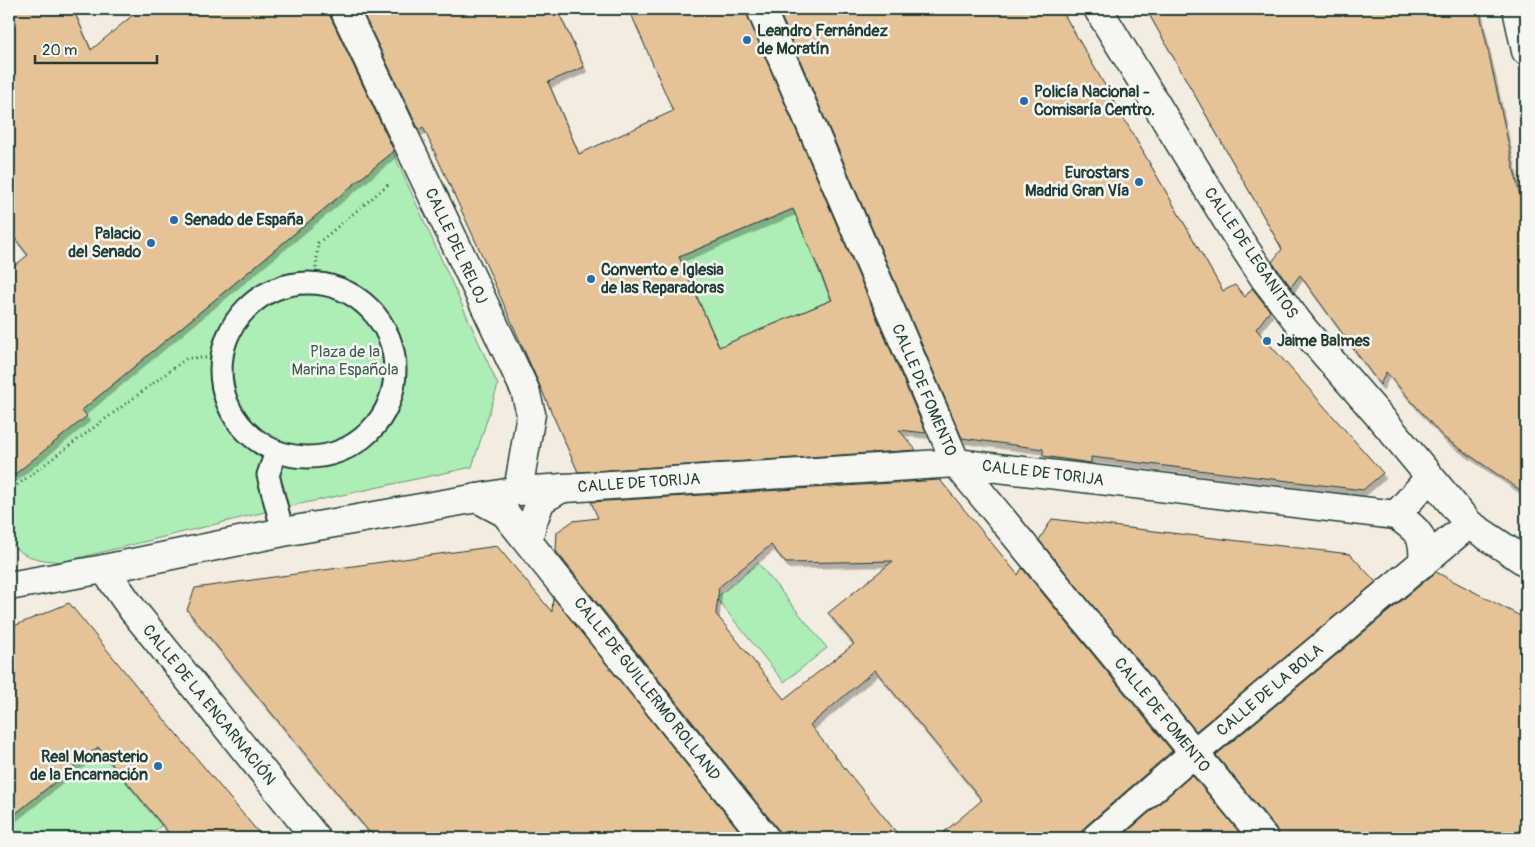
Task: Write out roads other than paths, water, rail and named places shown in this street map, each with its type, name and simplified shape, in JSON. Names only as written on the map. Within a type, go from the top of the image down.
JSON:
[{"type":"street","name":"CALLE DEL RELOJ","points":[[344,9],[525,390],[531,414],[518,491]]},
{"type":"street","name":"CALLE DE FOMENTO","points":[[761,9],[956,463],[1264,838]]},
{"type":"street","name":"CALLE DE LEGANITOS","points":[[1098,9],[1234,232],[1265,279],[1305,331],[1388,425],[1469,524],[1526,562]]},
{"type":"street","points":[[1517,9],[1526,51]]},
{"type":"street","name":"CALLE DE TORIJA","points":[[518,491],[956,463],[1396,515]]},
{"type":"street","points":[[1423,563],[1424,546],[1420,536],[1416,530],[1396,515],[1430,477]]},
{"type":"street","points":[[528,540],[541,500],[562,488]]},
{"type":"street","points":[[9,586],[104,569],[283,532],[518,491]]},
{"type":"street","name":"CALLE DE GUILLERMO ROLLAND","points":[[477,498],[505,513],[528,540],[765,838]]},
{"type":"street","name":"CALLE DE LA BOLA","points":[[1096,838],[1469,524]]},
{"type":"street","name":"CALLE DE LA ENCARNACIÓN","points":[[104,569],[133,610],[316,838]]},
{"type":"lane","points":[[315,283],[345,290],[368,305],[385,326],[394,352],[396,378],[389,404],[375,427],[354,445],[329,455],[302,458],[276,452],[251,437],[232,414],[222,387],[221,358],[229,332],[244,310],[266,293],[292,284],[315,283]]},
{"type":"lane","points":[[276,452],[268,475],[283,532]]},
{"type":"place","name":"Leandro Fernández de Moratín","points":[[747,40]]},
{"type":"place","name":"Policía Nacional - Comisaría Centro.","points":[[1024,101]]},
{"type":"place","name":"Eurostars Madrid Gran Vía","points":[[1139,182]]},
{"type":"place","name":"Senado de España","points":[[174,220]]},
{"type":"place","name":"Palacio del Senado","points":[[151,243]]},
{"type":"place","name":"Convento e Iglesia de las Reparadoras","points":[[591,279]]},
{"type":"place","name":"Jaime Balmes","points":[[1267,341]]},
{"type":"place","name":"Real Monasterio de la Encarnación","points":[[158,766]]},
{"type":"park label","name":"Plaza de la Marina Española","points":[[345,361]]}]
